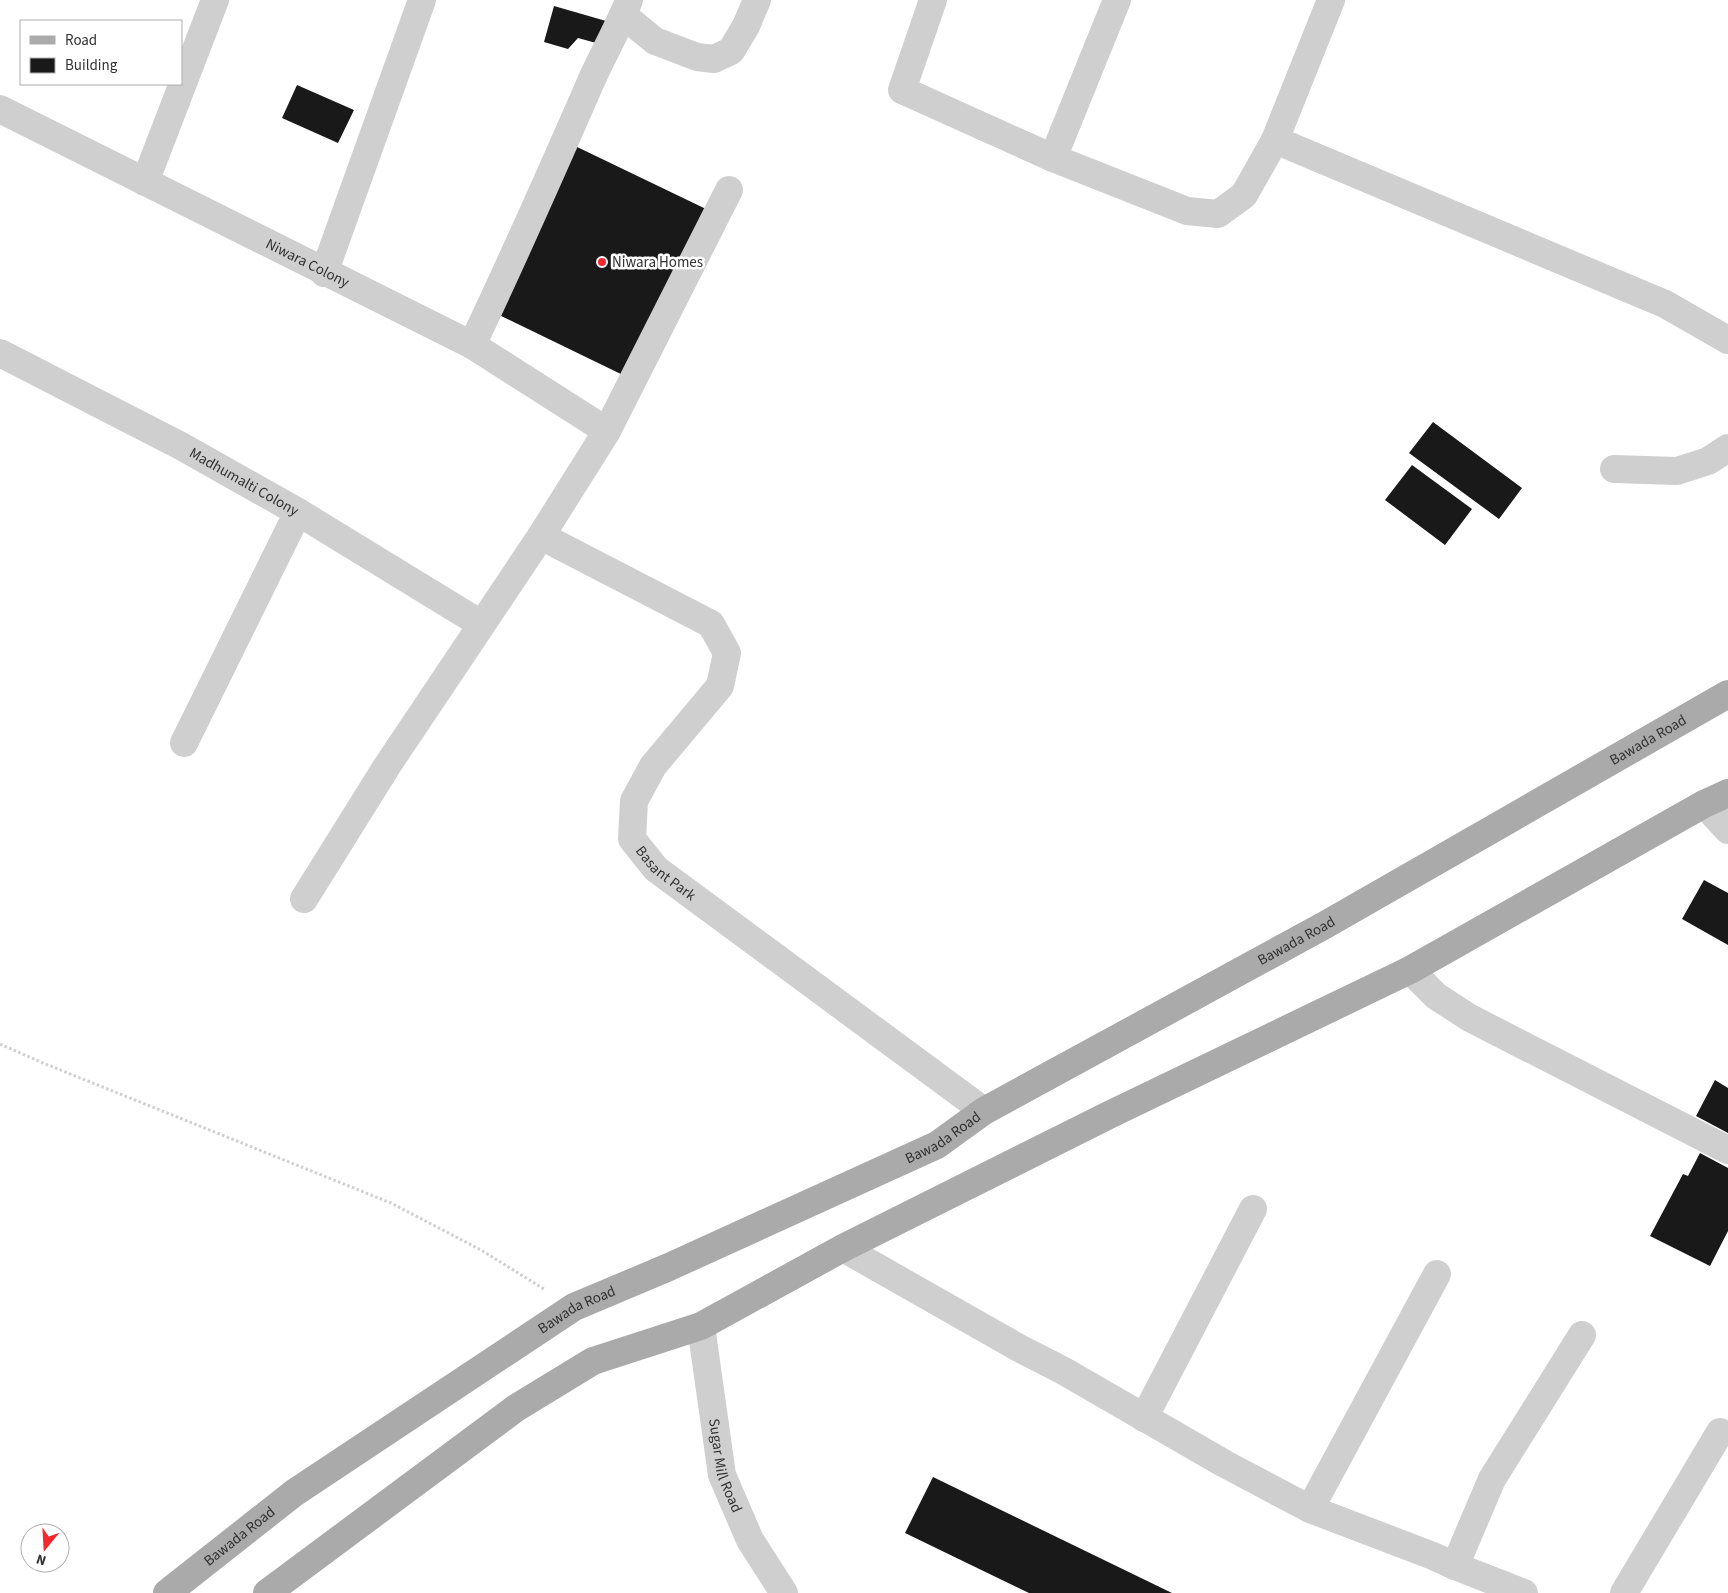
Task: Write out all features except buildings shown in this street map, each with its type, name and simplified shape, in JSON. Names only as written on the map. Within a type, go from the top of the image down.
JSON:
[{"type":"main road","name":"Bawada Road","points":[[167,1593],[294,1494],[574,1307],[669,1268],[937,1144],[984,1111],[1325,925],[1728,694]]},
{"type":"main road","points":[[267,1593],[516,1408],[593,1360],[701,1326],[843,1248],[1102,1119],[1410,970],[1704,804],[1728,793]]},
{"type":"street","points":[[145,182],[215,0]]},
{"type":"street","points":[[324,273],[422,0]]},
{"type":"street","points":[[472,345],[519,247],[596,69],[626,8],[655,41],[697,57],[714,59],[731,51],[746,26],[757,0]]},
{"type":"street","points":[[933,0],[902,90],[1053,158],[1186,211],[1218,214],[1244,195],[1275,140],[1331,0]]},
{"type":"street","points":[[1053,158],[1117,0]]},
{"type":"street","name":"Niwara Colony","points":[[0,109],[324,273],[472,345],[607,431]]},
{"type":"street","points":[[1275,140],[1665,304],[1728,340]]},
{"type":"street","points":[[304,899],[388,766],[541,536],[607,431],[729,190]]},
{"type":"street","name":"Madhumalti Colony","points":[[0,353],[181,446],[298,512],[481,624]]},
{"type":"street","points":[[1614,469],[1677,471],[1708,461],[1728,448]]},
{"type":"street","points":[[184,743],[298,512]]},
{"type":"street","name":"Basant Park","points":[[541,536],[711,624],[727,653],[720,686],[653,766],[634,800],[632,839],[656,869],[984,1111]]},
{"type":"street","points":[[1704,804],[1728,830]]},
{"type":"street","points":[[1410,970],[1436,996],[1470,1018],[1728,1150]]},
{"type":"street","points":[[1144,1418],[1253,1209]]},
{"type":"street","points":[[843,1248],[1225,1464],[1310,1509],[1524,1593]]},
{"type":"street","points":[[1310,1509],[1437,1274]]},
{"type":"street","name":"Sugar Mill Road","points":[[701,1326],[722,1475],[750,1540],[784,1593]]},
{"type":"street","points":[[1455,1566],[1492,1479],[1582,1336]]},
{"type":"street","points":[[1624,1593],[1720,1432]]},
{"type":"path","points":[[0,1044],[390,1203],[481,1250],[574,1307]]},
{"type":"place","name":"Niwara Homes","points":[[602,262]]}]
